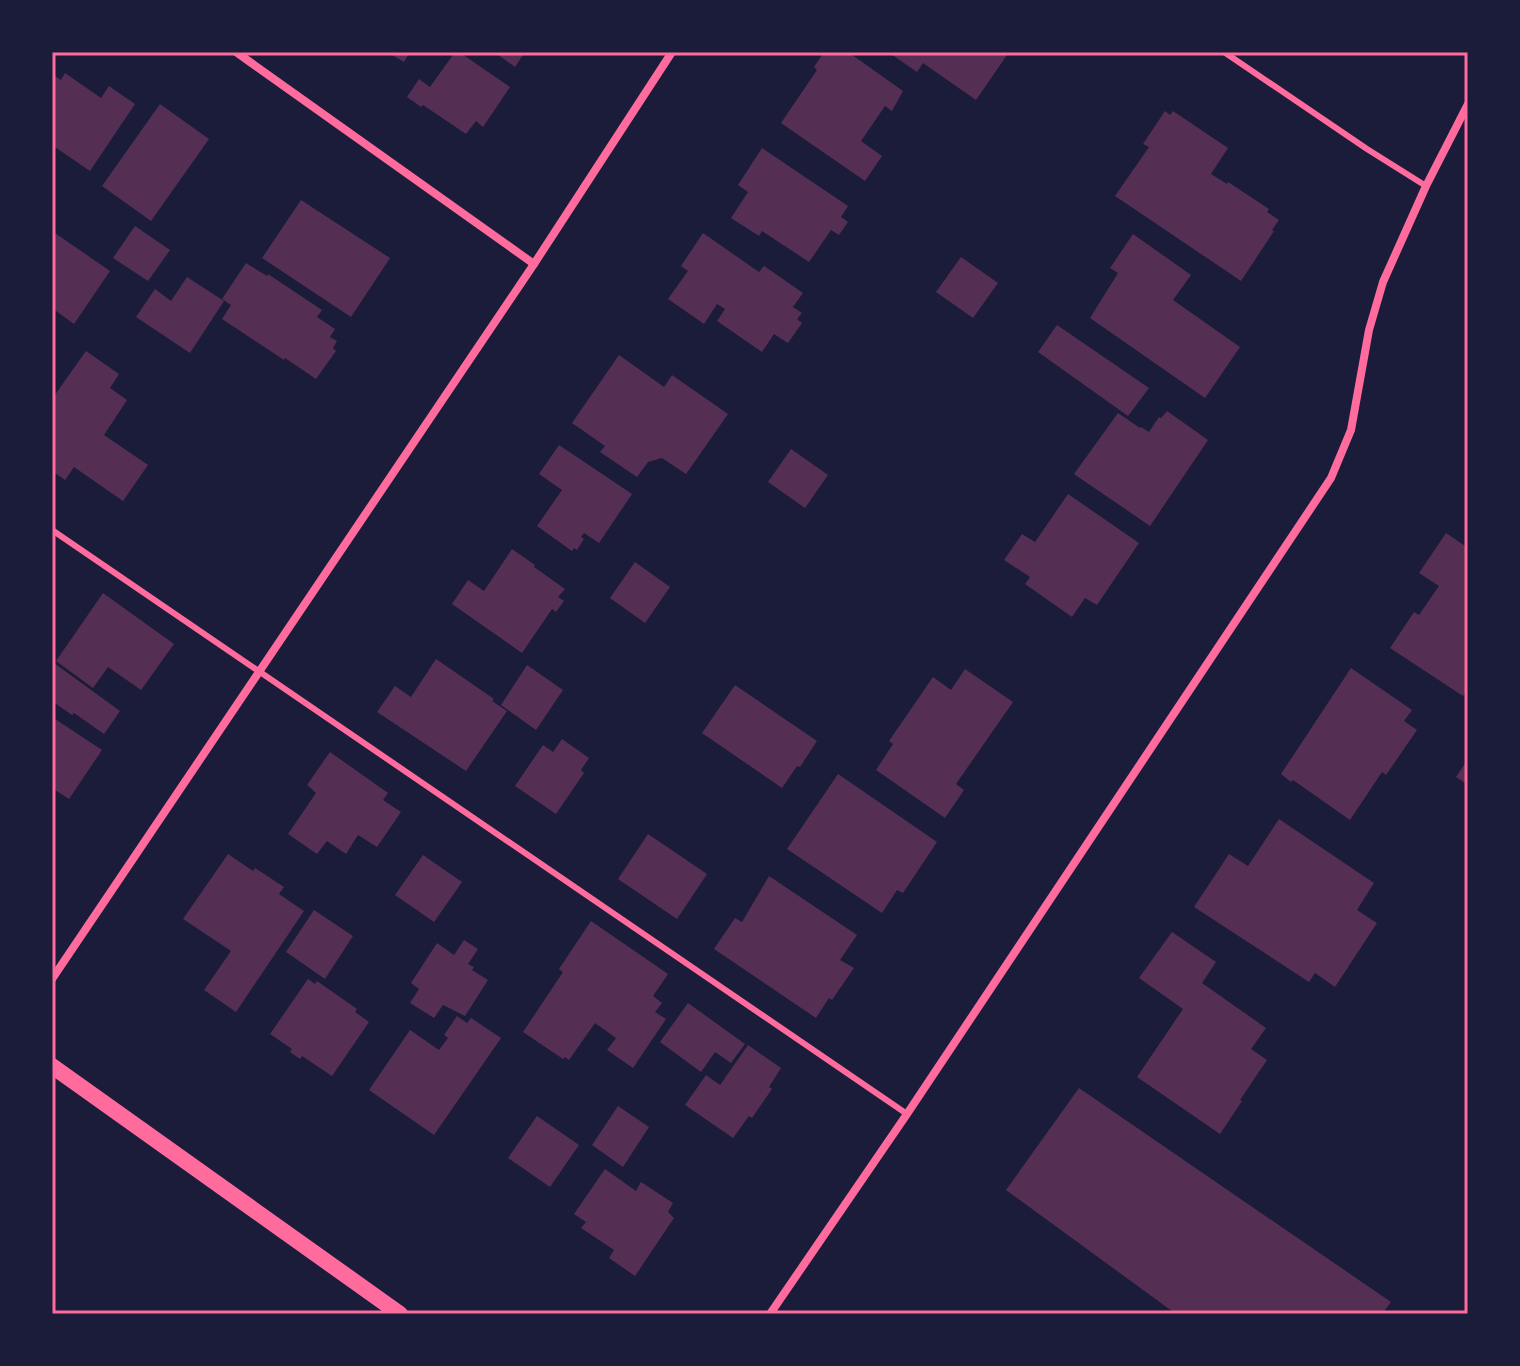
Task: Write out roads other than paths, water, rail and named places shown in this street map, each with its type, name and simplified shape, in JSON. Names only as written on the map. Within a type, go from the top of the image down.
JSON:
[{"type":"main road","points":[[52,1066],[400,1314]]},
{"type":"street","points":[[236,52],[534,264]]},
{"type":"street","points":[[52,979],[534,264],[672,52]]},
{"type":"street","points":[[770,1314],[1331,478],[1351,430],[1369,330],[1383,282],[1426,186],[1468,104]]},
{"type":"lane","points":[[1224,52],[1426,186]]},
{"type":"lane","points":[[52,530],[907,1114]]}]
